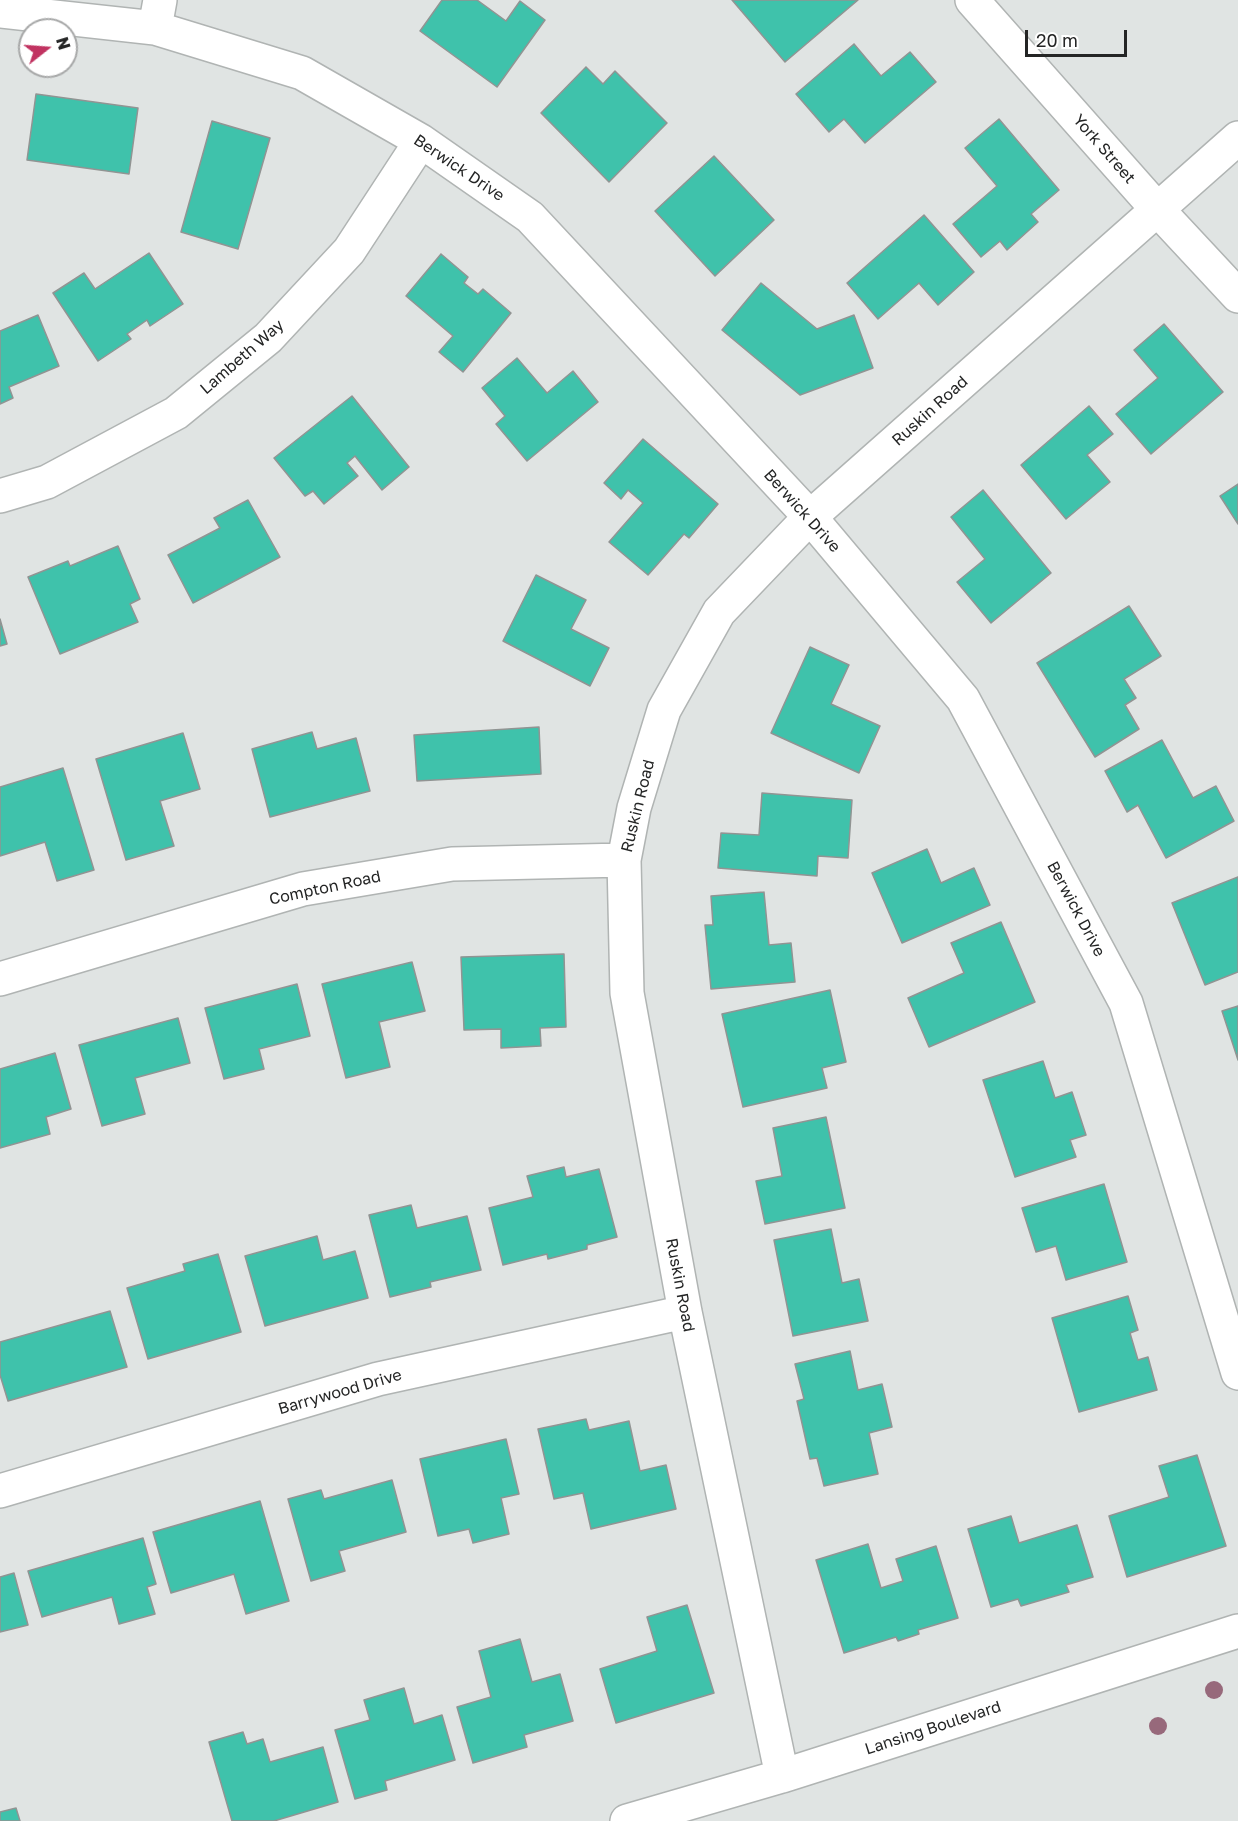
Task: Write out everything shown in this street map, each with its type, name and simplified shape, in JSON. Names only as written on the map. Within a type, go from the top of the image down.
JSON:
[{"type":"street","name":"York Street","points":[[972,0],[1157,209],[1238,296]]},
{"type":"street","name":"Berwick Drive","points":[[0,11],[158,14],[302,73],[421,141],[530,217],[810,517],[963,699],[1126,1003],[1238,1373]]},
{"type":"street","name":"Ruskin Road","points":[[782,1776],[685,1312],[627,993],[624,860],[634,808],[664,710],[719,612],[810,517],[1238,138]]},
{"type":"street","name":"Lambeth Way","points":[[0,496],[48,482],[176,413],[268,338],[349,251],[421,141]]},
{"type":"street","name":"Compton Road","points":[[0,979],[303,890],[452,864],[624,860]]},
{"type":"street","name":"Barrywood Drive","points":[[0,1491],[378,1379],[685,1312]]},
{"type":"street","name":"Lansing Boulevard","points":[[627,1821],[782,1776],[1238,1631]]},
{"type":"building","points":[[442,0],[477,0],[506,21],[520,1],[545,20],[497,87],[420,31]]},
{"type":"building","points":[[732,0],[858,0],[785,62]]},
{"type":"building","points":[[854,44],[881,76],[910,52],[936,82],[865,143],[844,119],[829,132],[796,94]]},
{"type":"building","points":[[586,67],[603,84],[615,71],[667,123],[609,182],[541,113]]},
{"type":"building","points":[[36,94],[138,108],[129,174],[27,160]]},
{"type":"building","points":[[999,119],[1059,190],[1031,214],[1038,222],[1007,250],[1000,241],[981,257],[953,224],[997,186],[965,148]]},
{"type":"building","points":[[212,121],[270,138],[238,249],[181,232]]},
{"type":"building","points":[[714,156],[774,220],[715,276],[655,211]]},
{"type":"building","points":[[924,215],[974,272],[938,305],[919,283],[878,319],[847,283]]},
{"type":"building","points":[[149,253],[183,304],[150,326],[147,320],[127,334],[131,339],[98,361],[53,293],[84,273],[95,289]]},
{"type":"building","points":[[441,254],[468,277],[464,283],[478,294],[483,289],[511,313],[463,372],[439,352],[453,336],[406,296]]},
{"type":"building","points":[[761,283],[817,329],[854,315],[873,368],[800,395],[722,330]]},
{"type":"building","points":[[38,315],[59,366],[9,387],[13,398],[0,404],[0,331]]},
{"type":"building","points":[[1164,324],[1223,392],[1151,454],[1116,414],[1158,378],[1134,350]]},
{"type":"building","points":[[517,358],[547,393],[573,371],[598,402],[527,461],[496,424],[505,416],[482,388]]},
{"type":"building","points":[[352,396],[409,467],[382,490],[355,456],[347,463],[358,476],[324,504],[313,491],[305,496],[274,458]]},
{"type":"building","points":[[1089,406],[1113,434],[1087,455],[1110,482],[1066,519],[1021,465]]},
{"type":"building","points":[[643,439],[718,504],[689,538],[684,534],[648,575],[609,542],[643,503],[628,490],[621,499],[604,483]]},
{"type":"building","points":[[1238,484],[1238,524],[1220,496]]},
{"type":"building","points":[[983,490],[1051,573],[991,623],[957,582],[985,559],[951,517]]},
{"type":"building","points":[[248,500],[280,557],[193,603],[168,555],[220,528],[214,518]]},
{"type":"building","points":[[118,546],[140,599],[130,604],[138,622],[60,654],[28,577],[68,561],[70,566]]},
{"type":"building","points":[[536,575],[586,600],[571,629],[609,648],[590,686],[503,641]]},
{"type":"building","points":[[1129,606],[1161,656],[1124,679],[1136,698],[1125,705],[1139,729],[1095,757],[1037,663]]},
{"type":"building","points":[[0,619],[7,644],[0,646]]},
{"type":"building","points":[[810,647],[849,665],[831,704],[880,726],[859,773],[771,733]]},
{"type":"building","points":[[539,727],[541,774],[417,781],[414,735]]},
{"type":"building","points":[[312,732],[317,749],[356,738],[370,791],[270,817],[252,749]]},
{"type":"building","points":[[183,733],[200,789],[160,801],[174,846],[126,860],[96,759]]},
{"type":"building","points":[[1162,740],[1193,798],[1216,786],[1234,821],[1166,858],[1138,805],[1127,812],[1105,771]]},
{"type":"building","points":[[63,768],[94,870],[57,881],[45,842],[0,856],[0,787]]},
{"type":"building","points":[[762,793],[852,800],[848,858],[818,856],[817,876],[718,868],[721,833],[759,835]]},
{"type":"building","points":[[927,849],[941,883],[974,868],[990,905],[902,943],[872,873]]},
{"type":"building","points":[[1238,877],[1238,972],[1205,985],[1172,903]]},
{"type":"building","points":[[764,892],[769,945],[791,943],[795,982],[711,989],[705,925],[713,925],[711,896]]},
{"type":"building","points":[[1001,922],[1035,1002],[929,1047],[908,998],[964,973],[951,943]]},
{"type":"building","points":[[564,954],[566,1027],[540,1028],[541,1046],[501,1048],[501,1029],[464,1030],[461,957]]},
{"type":"building","points":[[412,962],[425,1011],[379,1022],[390,1067],[346,1078],[322,984]]},
{"type":"building","points":[[297,984],[310,1036],[259,1049],[264,1069],[224,1079],[205,1008]]},
{"type":"building","points":[[830,990],[846,1062],[822,1068],[827,1088],[743,1107],[722,1014]]},
{"type":"building","points":[[1238,1006],[1238,1060],[1222,1011]]},
{"type":"building","points":[[178,1018],[190,1063],[135,1078],[145,1114],[102,1126],[79,1045]]},
{"type":"building","points":[[55,1053],[71,1109],[46,1117],[50,1134],[0,1148],[0,1069]]},
{"type":"building","points":[[1043,1061],[1055,1098],[1072,1092],[1086,1135],[1070,1140],[1076,1157],[1015,1177],[983,1080]]},
{"type":"building","points":[[826,1117],[845,1208],[765,1224],[756,1181],[782,1176],[773,1128]]},
{"type":"building","points":[[564,1167],[566,1177],[599,1169],[617,1237],[587,1245],[587,1249],[548,1259],[547,1254],[503,1265],[489,1208],[533,1197],[527,1176]]},
{"type":"building","points":[[1104,1184],[1127,1262],[1066,1280],[1056,1246],[1036,1252],[1022,1208]]},
{"type":"building","points":[[411,1205],[417,1228],[467,1216],[481,1270],[430,1282],[431,1287],[390,1297],[369,1215]]},
{"type":"building","points":[[831,1229],[842,1283],[859,1279],[868,1321],[793,1336],[774,1240]]},
{"type":"building","points":[[317,1236],[323,1260],[355,1251],[368,1298],[265,1326],[245,1256]]},
{"type":"building","points":[[218,1254],[241,1332],[148,1359],[127,1288],[185,1271],[183,1264]]},
{"type":"building","points":[[1128,1296],[1138,1330],[1130,1333],[1138,1360],[1148,1357],[1157,1390],[1079,1412],[1052,1318]]},
{"type":"building","points":[[110,1311],[127,1367],[8,1401],[0,1375],[0,1342]]},
{"type":"building","points":[[850,1351],[858,1390],[882,1384],[892,1427],[869,1433],[878,1474],[824,1486],[817,1458],[810,1459],[797,1401],[804,1399],[795,1364]]},
{"type":"building","points":[[586,1419],[589,1430],[629,1421],[640,1471],[666,1465],[676,1509],[591,1529],[583,1493],[554,1499],[538,1429]]},
{"type":"building","points":[[506,1439],[519,1494],[501,1498],[509,1534],[473,1543],[469,1529],[438,1536],[420,1459]]},
{"type":"building","points":[[1197,1455],[1226,1546],[1127,1577],[1109,1516],[1169,1497],[1159,1466]]},
{"type":"building","points":[[392,1480],[406,1532],[339,1551],[345,1571],[311,1581],[288,1499],[321,1490],[324,1499]]},
{"type":"building","points":[[260,1501],[289,1601],[246,1614],[234,1574],[171,1593],[153,1532]]},
{"type":"building","points":[[1011,1516],[1019,1543],[1077,1525],[1093,1577],[1066,1585],[1069,1592],[1021,1606],[1018,1599],[991,1607],[968,1529]]},
{"type":"building","points":[[143,1538],[156,1584],[147,1587],[155,1614],[119,1624],[112,1597],[42,1617],[28,1571]]},
{"type":"building","points":[[868,1544],[881,1588],[903,1581],[896,1559],[936,1546],[958,1618],[918,1630],[919,1634],[898,1641],[896,1637],[844,1653],[816,1560]]},
{"type":"building","points":[[14,1573],[28,1625],[0,1632],[0,1577]]},
{"type":"building","points":[[687,1605],[714,1693],[616,1723],[600,1669],[657,1651],[647,1617]]},
{"type":"building","points":[[520,1639],[532,1682],[560,1674],[573,1721],[524,1735],[527,1747],[473,1763],[457,1707],[491,1697],[479,1651]]},
{"type":"building","points":[[404,1688],[414,1724],[442,1715],[455,1760],[385,1781],[387,1790],[355,1799],[335,1730],[370,1720],[364,1700]]},
{"type":"building","points":[[243,1732],[247,1744],[263,1739],[270,1762],[323,1747],[338,1802],[274,1821],[232,1821],[209,1742]]},
{"type":"building","points":[[16,1808],[20,1821],[0,1821],[0,1812]]}]
